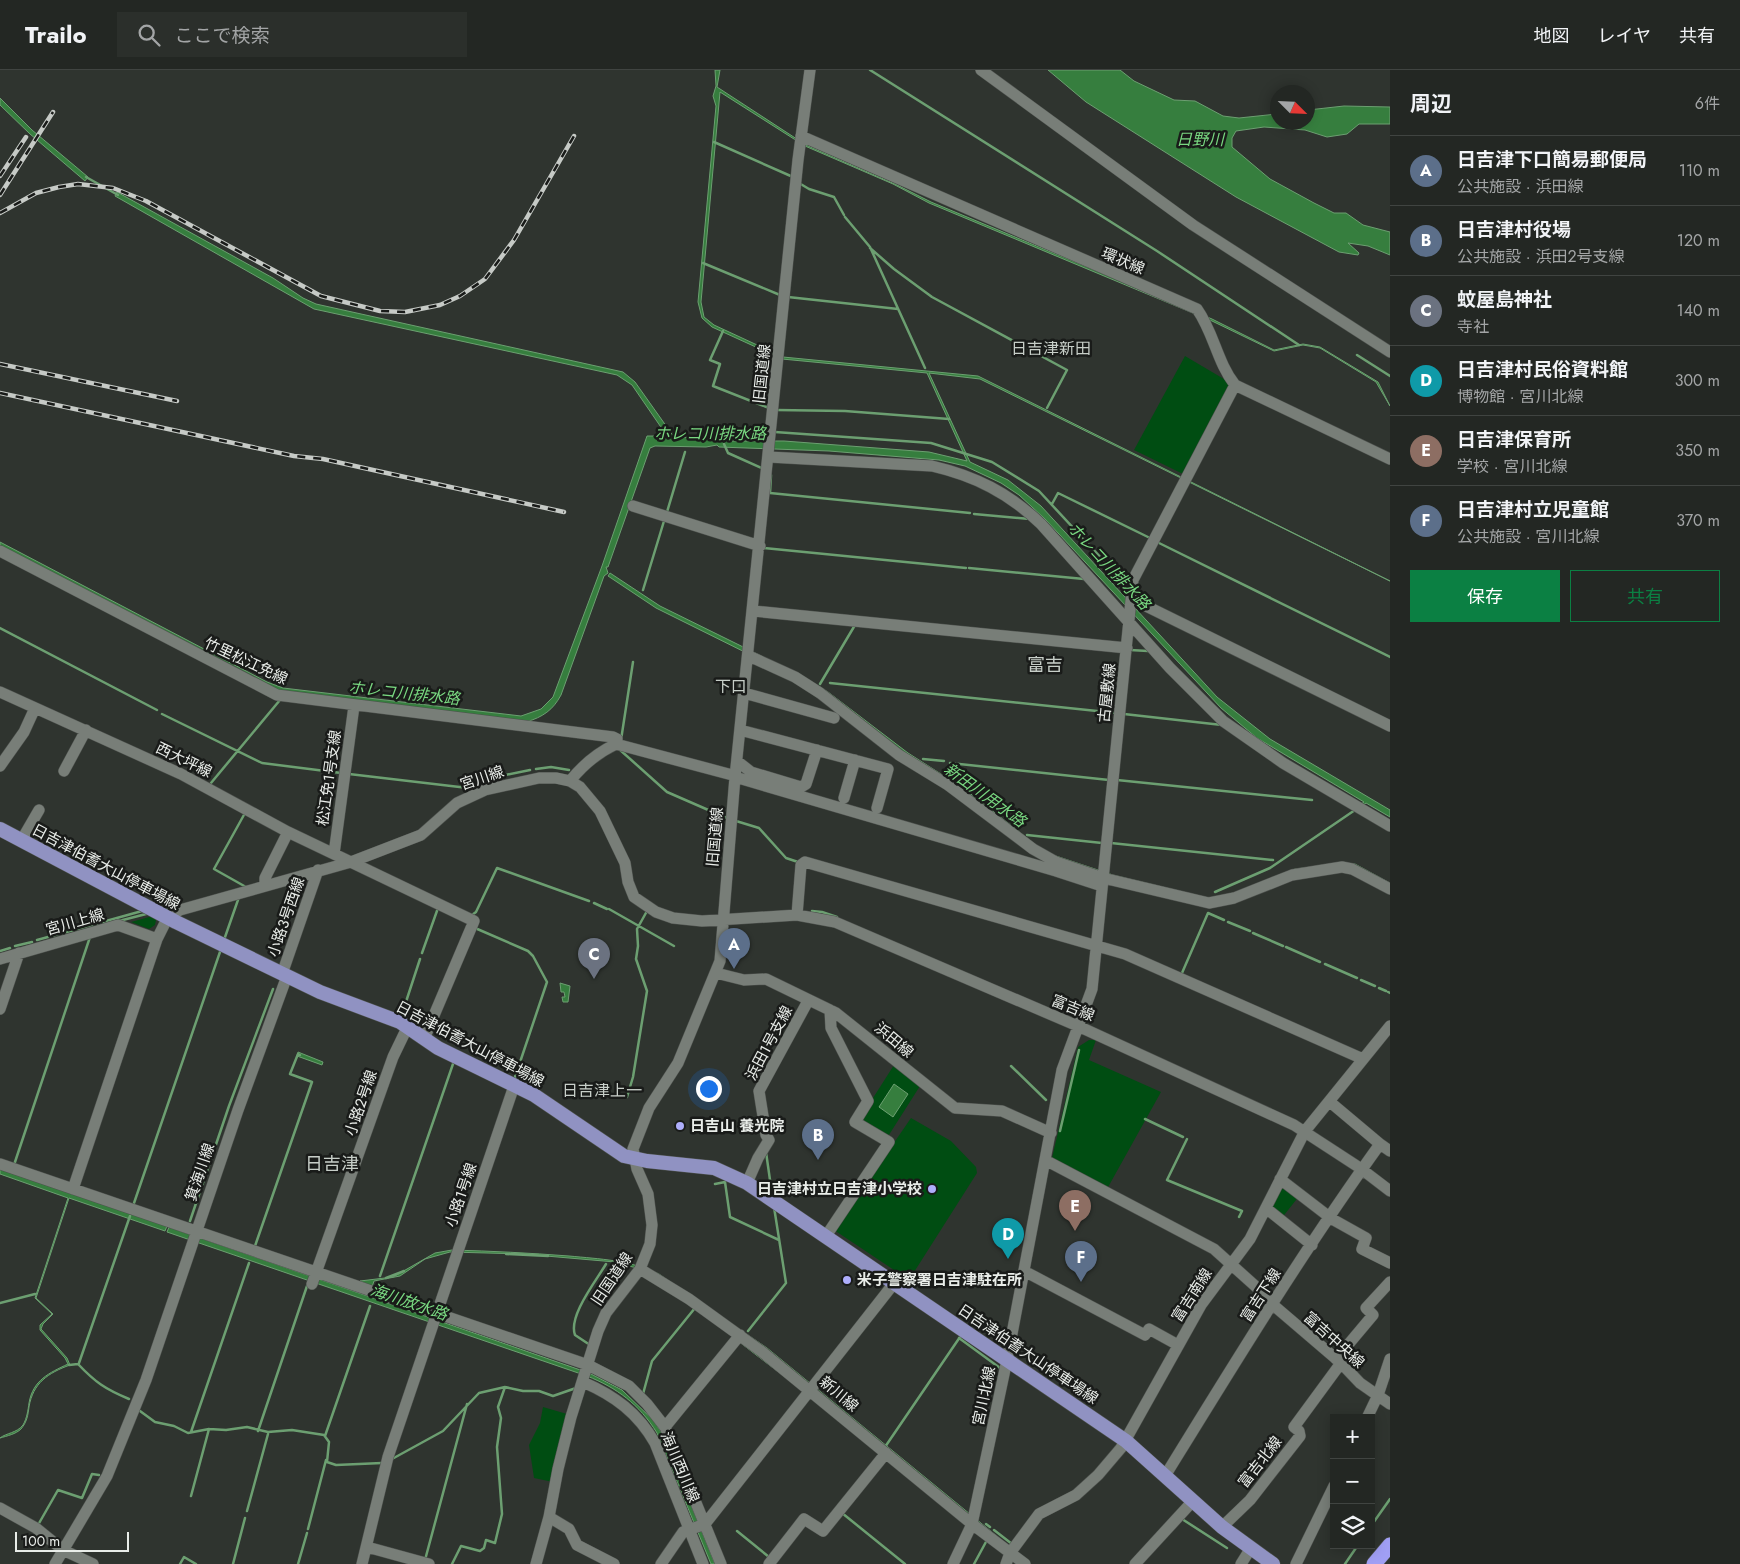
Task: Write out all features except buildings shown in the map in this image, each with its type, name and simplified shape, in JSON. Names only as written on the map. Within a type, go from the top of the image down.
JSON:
[{"type":"highway","points":[[1374,1564],[1390,1545]]},
{"type":"highway","points":[[1387,1564],[1390,1561]]},
{"type":"main road","name":"日吉津伯耆大山停車場線","points":[[0,829],[168,917],[320,992],[400,1022],[424,1039],[534,1096],[624,1156],[635,1159],[714,1168],[747,1183],[1126,1441],[1192,1502],[1222,1527],[1273,1564]]},
{"type":"street","name":"旧国道線","points":[[536,1564],[549,1517],[558,1469],[606,1313],[640,1269],[650,1244],[652,1225],[648,1194],[633,1149],[649,1108],[678,1063],[720,961],[722,919],[740,730],[801,136],[810,70]]},
{"type":"street","points":[[981,70],[1193,225],[1390,352]]},
{"type":"street","name":"環状線","points":[[801,136],[1197,309],[1206,321],[1224,370],[1235,384]]},
{"type":"street","points":[[1235,384],[1390,459]]},
{"type":"street","name":"古屋敷線","points":[[1080,1027],[1092,989],[1133,580],[1235,384]]},
{"type":"street","points":[[769,454],[932,466],[957,472],[983,482],[1006,494],[1028,512],[1128,618],[1208,707],[1237,733],[1390,826]]},
{"type":"street","points":[[633,506],[760,546]]},
{"type":"street","name":"竹里松江免線","points":[[0,551],[259,687],[289,698],[613,737],[617,739],[616,744]]},
{"type":"street","points":[[1132,598],[1390,726]]},
{"type":"street","points":[[753,610],[1127,648]]},
{"type":"street","points":[[749,656],[794,677],[820,693],[899,755],[948,785],[1033,849],[1056,862],[1102,882]]},
{"type":"street","name":"西大坪線","points":[[0,692],[184,775],[288,832],[474,921],[424,1039]]},
{"type":"street","points":[[744,693],[834,718]]},
{"type":"street","name":"松江免1号支線","points":[[334,854],[354,706]]},
{"type":"street","points":[[0,766],[16,744],[35,708]]},
{"type":"street","points":[[64,771],[86,730]]},
{"type":"street","points":[[740,730],[888,769],[877,808]]},
{"type":"street","points":[[722,919],[702,921],[673,918],[656,912],[634,897],[628,882],[625,864],[600,811],[580,787],[570,781],[577,772],[606,749],[616,744],[736,776],[1056,871],[1209,903],[1234,898],[1292,875],[1342,867],[1352,869],[1390,889]]},
{"type":"street","points":[[738,761],[751,772],[801,787],[806,784],[817,750]]},
{"type":"street","points":[[844,798],[855,760]]},
{"type":"street","name":"宮川線","points":[[168,917],[180,910],[351,862],[421,835],[457,803],[485,790],[539,778],[556,778],[570,781]]},
{"type":"street","points":[[21,841],[39,810]]},
{"type":"street","points":[[265,886],[265,878],[288,832]]},
{"type":"street","points":[[797,915],[801,865],[805,862],[1125,954],[1363,1058]]},
{"type":"street","name":"小路3号西線","points":[[285,975],[318,870]]},
{"type":"street","name":"富吉線","points":[[722,919],[797,915],[835,922],[1080,1027],[1305,1131],[1390,1191]]},
{"type":"street","points":[[73,1189],[157,939],[168,917]]},
{"type":"street","name":"宮川上線","points":[[0,959],[118,925],[157,939]]},
{"type":"street","points":[[0,1009],[19,954]]},
{"type":"street","name":"浜田線","points":[[716,973],[744,980],[766,979],[830,1010],[852,1024],[949,1104],[960,1109],[1002,1111],[1050,1133]]},
{"type":"street","name":"箕海川線","points":[[55,1564],[107,1476],[146,1380],[285,975]]},
{"type":"street","name":"浜田1号支線","points":[[747,1183],[769,1140],[766,1136],[759,1091],[808,1001]]},
{"type":"street","points":[[826,1236],[889,1142],[855,1122],[868,1101],[831,1028],[830,1010]]},
{"type":"street","name":"富吉南線","points":[[1006,1564],[1010,1553],[1039,1514],[1076,1495],[1098,1475],[1126,1441],[1201,1305],[1250,1239],[1267,1209],[1305,1131],[1390,1026]]},
{"type":"street","name":"宮川北線","points":[[953,1564],[972,1524],[1008,1360],[1062,1070],[1080,1027]]},
{"type":"street","name":"小路2号線","points":[[315,1278],[393,1057],[407,1028]]},
{"type":"street","name":"小路1号線","points":[[362,1564],[388,1457],[514,1086]]},
{"type":"street","points":[[1330,1102],[1390,1152]]},
{"type":"street","name":"富吉下線","points":[[1165,1476],[1272,1303],[1312,1245],[1360,1168],[1380,1144]]},
{"type":"street","points":[[1045,1160],[1214,1249],[1232,1263]]},
{"type":"street","points":[[0,1164],[315,1278],[437,1314],[586,1374],[629,1386],[648,1404],[665,1427],[697,1527],[721,1564]]},
{"type":"street","points":[[1280,1179],[1330,1216],[1366,1238],[1362,1249],[1390,1264]]},
{"type":"street","points":[[1267,1209],[1312,1245]]},
{"type":"street","name":"富吉中央線","points":[[1232,1263],[1272,1303],[1360,1383],[1390,1404]]},
{"type":"street","name":"新川線","points":[[640,1269],[689,1299],[812,1390],[972,1524],[1025,1564]]},
{"type":"street","points":[[1024,1271],[1145,1336],[1149,1329],[1178,1345]]},
{"type":"street","points":[[661,1564],[683,1532],[697,1527],[812,1390],[895,1282]]},
{"type":"street","name":"富吉北線","points":[[1222,1527],[1250,1500],[1300,1436],[1299,1431],[1294,1427],[1338,1361],[1373,1314],[1366,1308],[1390,1282]]},
{"type":"street","points":[[665,1427],[740,1335]]},
{"type":"street","points":[[1369,1414],[1378,1395],[1390,1359]]},
{"type":"street","name":"海川西川線","points":[[586,1374],[633,1412],[645,1426],[697,1527],[703,1564]]},
{"type":"street","points":[[769,1564],[804,1519],[823,1531],[886,1452]]},
{"type":"street","points":[[1296,1564],[1330,1494]]},
{"type":"street","points":[[1135,1564],[1192,1502]]},
{"type":"street","points":[[0,1508],[36,1528],[63,1550],[93,1564]]},
{"type":"street","points":[[549,1517],[569,1529],[581,1547],[614,1564]]},
{"type":"street","points":[[367,1547],[429,1564]]},
{"type":"street","points":[[1241,1564],[1251,1548]]},
{"type":"shaded area","points":[[1185,356],[1229,382],[1228,388],[1183,474],[1134,450]]},
{"type":"shaded area","points":[[153,916],[156,920],[155,925],[149,929],[131,922]]},
{"type":"shaded area","points":[[1089,1040],[1096,1040],[1089,1060],[1161,1092],[1107,1189],[1052,1158],[1078,1047]]},
{"type":"shaded area","points":[[894,1065],[920,1086],[887,1138],[859,1120]]},
{"type":"shaded area","points":[[911,1118],[951,1141],[976,1167],[977,1173],[909,1280],[834,1230]]},
{"type":"shaded area","points":[[1287,1188],[1300,1195],[1281,1219],[1270,1208],[1280,1189]]},
{"type":"shaded area","points":[[543,1407],[567,1414],[553,1482],[534,1478],[529,1445],[540,1423]]},
{"type":"water","points":[[715,70],[720,70],[717,87],[806,145],[895,184],[931,202],[1212,319],[1274,350],[1303,344],[1320,347],[1378,382],[1390,406],[1376,382],[1320,348],[1303,345],[1274,351],[1212,321],[929,203],[893,184],[805,146],[720,92],[701,302],[704,317],[714,325],[783,357],[978,376],[1390,581],[980,379],[929,373],[970,462],[1008,480],[1041,506],[1217,697],[1270,739],[1390,810],[1390,817],[1366,803],[1357,810],[1355,808],[1364,802],[1257,738],[1221,708],[1045,519],[1019,495],[1001,483],[965,466],[939,460],[829,451],[719,447],[717,445],[706,447],[655,446],[650,448],[608,567],[606,567],[608,573],[604,576],[561,695],[555,705],[547,712],[538,718],[526,722],[280,692],[0,549],[0,542],[267,682],[283,688],[521,716],[541,709],[553,697],[602,566],[647,436],[667,436],[632,385],[617,375],[314,309],[115,196],[117,192],[273,278],[303,298],[316,304],[623,372],[635,382],[674,437],[708,438],[718,441],[784,441],[929,452],[967,461],[927,373],[782,359],[712,327],[702,318],[698,302],[716,106],[713,96],[716,86]]},
{"type":"water","name":"日野川","points":[[1048,70],[1120,70],[1134,81],[1174,100],[1195,101],[1223,116],[1239,118],[1270,115],[1270,127],[1236,131],[1232,138],[1232,147],[1270,179],[1314,203],[1334,213],[1346,213],[1363,225],[1390,232],[1390,255],[1368,246],[1348,243],[1359,253],[1358,255],[1339,252],[1236,197],[1086,102]]},
{"type":"water","points":[[0,98],[32,130],[88,177],[85,181],[30,134],[0,105]]},
{"type":"water","name":"日野川","points":[[1344,106],[1390,107],[1390,124],[1359,124],[1347,134],[1327,137],[1305,130],[1315,130],[1315,109]]},
{"type":"water","points":[[610,573],[660,606],[804,677],[828,692],[908,753],[963,788],[1040,848],[1053,855],[1113,875],[1208,898],[1231,895],[1295,869],[1344,863],[1355,864],[1390,883],[1390,886],[1354,867],[1343,865],[1288,874],[1232,898],[1212,901],[1107,876],[1054,859],[1038,850],[961,791],[905,755],[827,695],[801,680],[656,608],[608,576]]},
{"type":"water","points":[[560,983],[570,986],[568,1002],[563,1002],[562,997],[565,997],[564,992],[561,992]]},
{"type":"water","points":[[298,1052],[323,1062],[322,1065],[297,1056]]},
{"type":"water","points":[[894,1084],[908,1094],[893,1117],[879,1107]]},
{"type":"water","points":[[0,1168],[167,1226],[165,1231],[69,1198],[36,1298],[53,1314],[43,1324],[41,1329],[67,1358],[70,1365],[48,1375],[38,1385],[31,1399],[27,1418],[21,1429],[11,1435],[0,1438],[18,1430],[23,1425],[31,1395],[38,1383],[48,1374],[68,1364],[40,1330],[40,1325],[52,1314],[35,1298],[68,1198],[0,1174]]},
{"type":"water","points":[[169,1227],[589,1373],[622,1390],[653,1420],[662,1433],[715,1564],[711,1564],[657,1433],[635,1405],[618,1392],[587,1376],[167,1232]]},
{"type":"water","points":[[452,1250],[540,1254],[603,1259],[626,1263],[659,1274],[767,1348],[1031,1564],[1028,1564],[647,1271],[615,1262],[523,1254],[450,1252],[425,1259],[400,1276],[374,1281],[372,1287],[360,1281],[393,1277],[435,1253]]},
{"type":"waterway","points":[[870,70],[1157,251],[1299,345]]},
{"type":"waterway","points":[[714,142],[793,177]]},
{"type":"waterway","points":[[86,177],[118,195]]},
{"type":"waterway","points":[[799,183],[809,189],[834,197],[844,215]]},
{"type":"waterway","points":[[845,217],[870,247],[925,368]]},
{"type":"waterway","points":[[870,248],[894,269],[932,297],[1067,370],[1047,408]]},
{"type":"waterway","points":[[703,263],[780,295]]},
{"type":"waterway","points":[[788,297],[898,309]]},
{"type":"waterway","points":[[723,331],[710,360],[720,364],[713,386],[769,408]]},
{"type":"waterway","points":[[1357,355],[1390,376]]},
{"type":"waterway","points":[[776,410],[845,411],[949,419]]},
{"type":"waterway","name":"ホレコ川排水路","points":[[718,432],[767,431]]},
{"type":"waterway","name":"ホレコ川排水路","points":[[775,432],[931,443],[992,462],[1039,491],[1128,587]]},
{"type":"waterway","name":"ホレコ川排水路","points":[[724,444],[728,453],[764,469]]},
{"type":"waterway","points":[[667,512],[685,452]]},
{"type":"waterway","points":[[771,475],[770,493],[970,513]]},
{"type":"waterway","points":[[1052,504],[1058,493],[1150,538]]},
{"type":"waterway","points":[[974,514],[1030,519]]},
{"type":"waterway","points":[[643,590],[664,521]]},
{"type":"waterway","points":[[1157,542],[1390,657]]},
{"type":"waterway","points":[[764,548],[966,568]]},
{"type":"waterway","points":[[969,568],[1084,579]]},
{"type":"waterway","points":[[820,684],[855,625]]},
{"type":"waterway","points":[[0,628],[157,710]]},
{"type":"waterway","points":[[1130,650],[1148,651]]},
{"type":"waterway","points":[[621,740],[633,662]]},
{"type":"waterway","points":[[830,683],[1116,713]]},
{"type":"waterway","points":[[211,783],[280,700]]},
{"type":"waterway","points":[[162,714],[262,763],[341,773]]},
{"type":"waterway","points":[[1124,714],[1222,725]]},
{"type":"waterway","points":[[619,749],[667,792],[729,819]]},
{"type":"waterway","name":"新田川用水路","points":[[923,759],[944,761]]},
{"type":"waterway","name":"新田川用水路","points":[[950,763],[1109,780]]},
{"type":"waterway","points":[[536,769],[551,767],[569,770]]},
{"type":"waterway","points":[[349,774],[468,788],[495,777],[530,770]]},
{"type":"waterway","points":[[1117,780],[1312,800]]},
{"type":"waterway","points":[[1215,892],[1270,868],[1355,810]]},
{"type":"waterway","points":[[245,813],[214,869],[246,887]]},
{"type":"waterway","points":[[736,821],[759,828],[786,858],[798,862]]},
{"type":"waterway","points":[[1027,835],[1102,843]]},
{"type":"waterway","points":[[1111,843],[1273,860]]},
{"type":"waterway","points":[[472,915],[476,912],[497,868],[589,901]]},
{"type":"waterway","points":[[224,940],[239,897]]},
{"type":"waterway","points":[[594,903],[607,909]]},
{"type":"waterway","points":[[166,908],[178,905]]},
{"type":"waterway","points":[[422,953],[438,908]]},
{"type":"waterway","points":[[609,909],[674,946]]},
{"type":"waterway","points":[[63,933],[142,911]]},
{"type":"waterway","points":[[627,1097],[633,1077],[647,991],[636,959],[638,946],[637,929],[647,911]]},
{"type":"waterway","points":[[812,911],[837,917]]},
{"type":"waterway","points":[[1182,973],[1208,913],[1224,920]]},
{"type":"waterway","points":[[119,921],[146,914]]},
{"type":"waterway","points":[[1228,922],[1250,931]]},
{"type":"waterway","points":[[475,928],[528,951],[533,956],[547,982],[514,1080]]},
{"type":"waterway","points":[[1253,933],[1283,946]]},
{"type":"waterway","points":[[37,940],[59,934]]},
{"type":"waterway","points":[[14,1165],[90,937]]},
{"type":"waterway","points":[[15,946],[32,942]]},
{"type":"waterway","points":[[1286,947],[1320,962]]},
{"type":"waterway","points":[[0,951],[10,948]]},
{"type":"waterway","points":[[133,1206],[221,949]]},
{"type":"waterway","points":[[402,1014],[420,959]]},
{"type":"waterway","points":[[1325,964],[1357,978]]},
{"type":"waterway","points":[[1361,980],[1375,986]]},
{"type":"waterway","points":[[1379,988],[1386,991]]},
{"type":"waterway","points":[[190,1221],[229,1106],[273,989]]},
{"type":"waterway","points":[[1060,1131],[1079,1050]]},
{"type":"waterway","points":[[255,1246],[312,1082],[290,1074],[298,1054],[300,1055]]},
{"type":"waterway","name":"海川放水路","points":[[380,1276],[454,1061]]},
{"type":"waterway","points":[[1011,1066],[1046,1100]]},
{"type":"waterway","points":[[1145,1119],[1183,1137]]},
{"type":"waterway","points":[[1187,1139],[1167,1180],[1242,1211],[1239,1217]]},
{"type":"waterway","points":[[766,1152],[772,1194]]},
{"type":"waterway","points":[[715,1184],[725,1182],[730,1217],[779,1240]]},
{"type":"waterway","points":[[748,1331],[786,1283],[774,1207]]},
{"type":"waterway","points":[[79,1363],[130,1216]]},
{"type":"waterway","points":[[506,1254],[548,1256]]},
{"type":"waterway","points":[[191,1432],[249,1263]]},
{"type":"waterway","points":[[590,1345],[575,1335],[575,1318],[584,1299],[606,1264]]},
{"type":"waterway","name":"海川放水路","points":[[386,1278],[404,1271]]},
{"type":"waterway","points":[[258,1431],[307,1286]]},
{"type":"waterway","points":[[0,1303],[35,1294]]},
{"type":"waterway","name":"海川放水路","points":[[325,1436],[370,1306]]},
{"type":"waterway","points":[[643,1394],[652,1361],[695,1308]]},
{"type":"waterway","points":[[885,1447],[960,1337]]},
{"type":"waterway","points":[[959,1338],[1000,1368]]},
{"type":"waterway","points":[[69,1365],[78,1364],[101,1385],[129,1399]]},
{"type":"waterway","points":[[392,1459],[443,1431],[479,1393],[505,1387],[523,1391],[539,1391],[553,1396],[576,1388]]},
{"type":"waterway","points":[[452,1564],[461,1546],[480,1551],[484,1548],[486,1540],[495,1543],[502,1514],[497,1447],[501,1418],[498,1407],[505,1387]]},
{"type":"waterway","points":[[425,1560],[467,1404]]},
{"type":"waterway","points":[[140,1411],[155,1422],[174,1426],[188,1433],[209,1429],[226,1430],[247,1427],[268,1432],[292,1430],[324,1435],[329,1442],[327,1462],[336,1465],[382,1463]]},
{"type":"waterway","points":[[191,1496],[209,1429]]},
{"type":"waterway","points":[[247,1511],[268,1434]]},
{"type":"waterway","points":[[308,1529],[326,1460]]},
{"type":"waterway","points":[[38,1525],[58,1490],[82,1498],[92,1474],[99,1475]]},
{"type":"waterway","points":[[1375,1520],[1390,1499]]},
{"type":"waterway","points":[[842,1513],[905,1564]]},
{"type":"waterway","points":[[233,1564],[245,1518]]},
{"type":"waterway","points":[[1182,1519],[1227,1548]]},
{"type":"waterway","points":[[986,1524],[990,1527]]},
{"type":"waterway","points":[[994,1530],[1012,1544]]},
{"type":"waterway","points":[[737,1531],[769,1557]]},
{"type":"waterway","points":[[298,1564],[307,1533]]},
{"type":"waterway","points":[[974,1564],[987,1540]]},
{"type":"waterway","points":[[1345,1564],[1355,1549]]},
{"type":"waterway","points":[[180,1564],[184,1557],[196,1564]]},
{"type":"railway","points":[[0,195],[53,112]]},
{"type":"railway","points":[[0,213],[36,193],[59,187],[78,184],[113,188],[146,201],[321,296],[380,311],[405,312],[440,305],[460,296],[485,279],[514,240],[574,136]]},
{"type":"railway","points":[[0,176],[26,137]]},
{"type":"railway","points":[[0,364],[177,401]]},
{"type":"railway","points":[[0,393],[294,456],[323,459],[564,512]]},
{"type":"place","name":"日吉津下口簡易郵便局","points":[[734,969]]},
{"type":"place","name":"蚊屋島神社","points":[[594,979]]},
{"type":"place","name":"日吉山 養光院","points":[[680,1126]]},
{"type":"place","name":"日吉津村役場","points":[[818,1160]]},
{"type":"place","name":"日吉津村立日吉津小学校","points":[[932,1189]]},
{"type":"place","name":"日吉津保育所","points":[[1075,1231]]},
{"type":"place","name":"日吉津村民俗資料館","points":[[1008,1259]]},
{"type":"place","name":"米子警察署日吉津駐在所","points":[[847,1280]]},
{"type":"place","name":"日吉津村立児童館","points":[[1081,1282]]},
{"type":"district","name":"日吉津新田","points":[[1051,348]]},
{"type":"district","name":"富吉","points":[[1045,665]]},
{"type":"district","name":"下口","points":[[731,686]]},
{"type":"district","name":"日吉津上一","points":[[602,1090]]},
{"type":"district","name":"日吉津","points":[[332,1164]]}]
